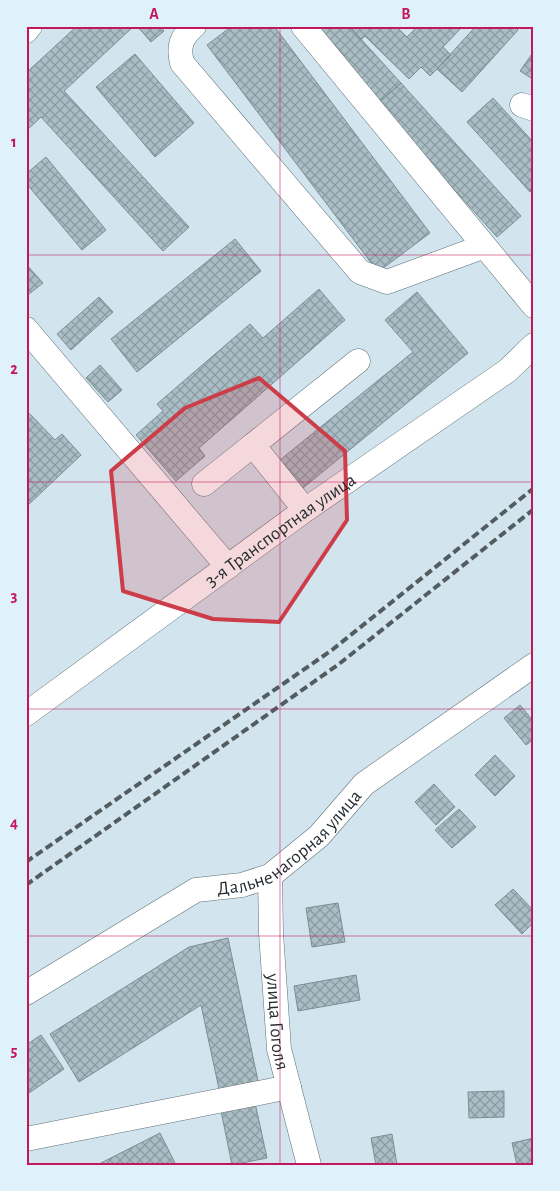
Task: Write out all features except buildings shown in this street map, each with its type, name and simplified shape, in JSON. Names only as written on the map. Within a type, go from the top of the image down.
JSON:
[{"type":"street","points":[[26,31],[30,26]]},
{"type":"street","points":[[194,26],[186,33],[179,50],[182,63],[360,272],[387,282],[482,247]]},
{"type":"street","points":[[304,26],[534,306]]},
{"type":"street","points":[[26,329],[228,567]]},
{"type":"street","name":"3-я Транспортная улица","points":[[26,714],[305,510],[507,370],[534,345]]},
{"type":"street","points":[[204,484],[358,361]]},
{"type":"street","points":[[253,445],[305,510]]},
{"type":"street","name":"Дальненагорная улица","points":[[26,993],[196,890],[242,885],[270,876],[319,836],[364,784],[534,665]]},
{"type":"street","name":"улица Гоголя","points":[[270,876],[271,933],[280,1050],[309,1165]]},
{"type":"street","points":[[26,1139],[289,1087]]},
{"type":"highlighted area","points":[[259,378],[345,451],[347,520],[279,622],[213,619],[123,591],[111,471],[185,408]]},
{"type":"railway","points":[[26,862],[332,650],[534,488]]},
{"type":"railway","points":[[26,885],[339,664],[534,509]]}]
